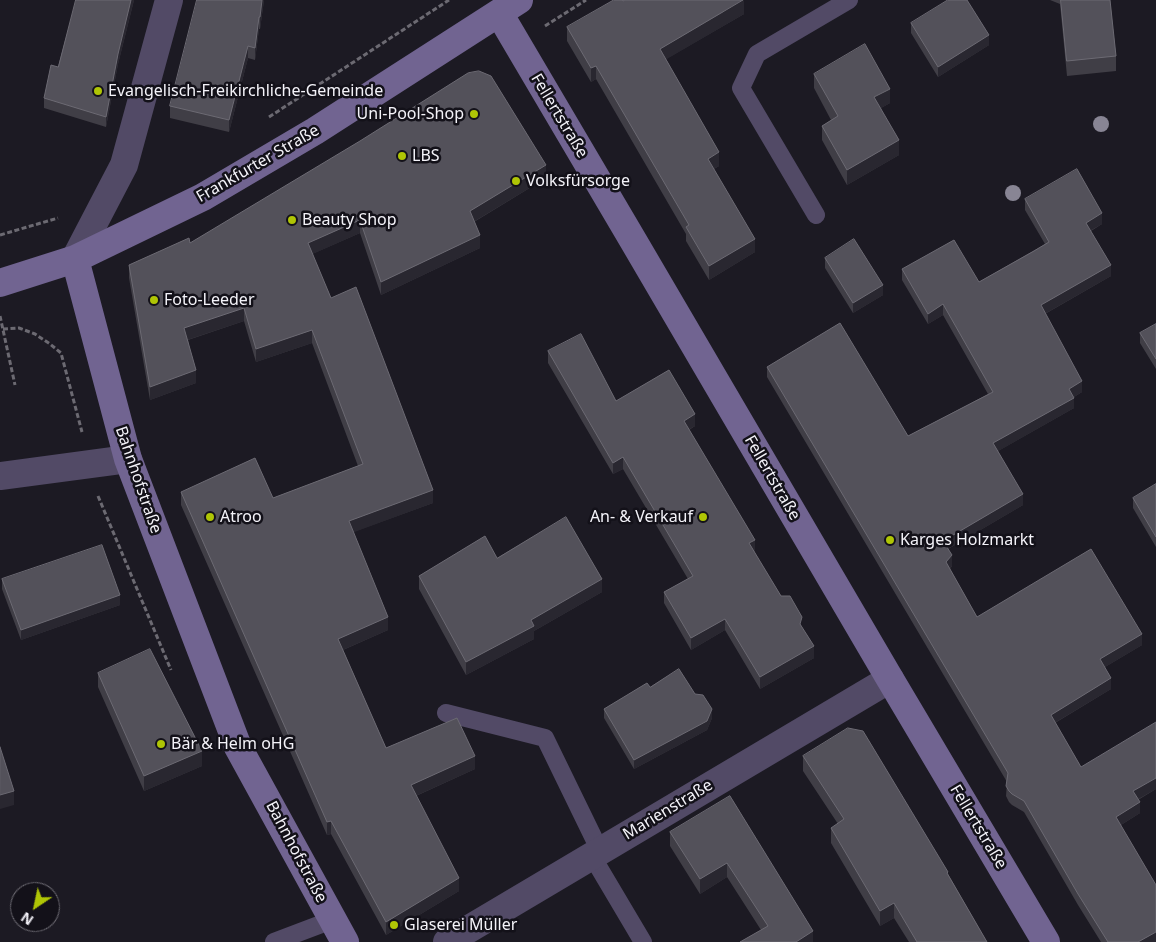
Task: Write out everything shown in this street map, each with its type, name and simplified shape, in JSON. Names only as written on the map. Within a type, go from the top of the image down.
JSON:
[{"type":"street","points":[[75,259],[124,165],[169,0]]},
{"type":"street","name":"Frankfurter Straße","points":[[0,283],[75,259],[203,197],[315,132],[504,4]]},
{"type":"street","name":"Fellertstraße","points":[[504,4],[634,242],[1046,942]]},
{"type":"street","name":"Bahnhofstraße","points":[[75,259],[128,459],[238,747],[339,931]]},
{"type":"street","points":[[0,476],[128,459]]},
{"type":"street","name":"Marienstraße","points":[[447,942],[890,679]]},
{"type":"lane","points":[[816,215],[741,88],[757,54],[849,0]]},
{"type":"lane","points":[[446,713],[545,738],[596,854],[644,942]]},
{"type":"lane","points":[[274,942],[339,931]]},
{"type":"path","points":[[266,119],[449,0]]},
{"type":"path","points":[[0,235],[102,206]]},
{"type":"path","points":[[0,316],[15,385]]},
{"type":"building","points":[[76,0],[131,0],[106,117],[44,98],[51,65],[58,67]]},
{"type":"building","points":[[197,0],[262,0],[255,48],[248,46],[229,120],[170,106]]},
{"type":"building","points":[[614,0],[743,0],[660,49],[719,152],[708,159],[755,239],[709,266],[686,227],[689,225],[596,66],[591,68],[567,27]]},
{"type":"building","points":[[948,0],[967,0],[989,35],[938,67],[911,23]]},
{"type":"building","points":[[1061,0],[1110,0],[1116,56],[1067,61]]},
{"type":"building","points":[[865,44],[890,89],[874,97],[899,140],[847,170],[822,126],[838,116],[814,74]]},
{"type":"building","points":[[479,71],[491,76],[546,165],[470,211],[480,235],[381,282],[360,220],[308,243],[331,298],[356,287],[433,490],[349,521],[388,617],[338,639],[386,748],[457,718],[475,756],[411,785],[459,878],[386,922],[331,821],[327,822],[181,492],[255,458],[273,498],[363,464],[312,330],[256,349],[244,308],[184,328],[196,370],[150,387],[129,265],[189,238],[190,243],[360,141],[468,73]]},
{"type":"building","points":[[1077,169],[1102,213],[1086,223],[1111,265],[1041,305],[1082,381],[1069,389],[1074,398],[993,443],[1023,494],[943,541],[952,555],[946,562],[977,617],[1091,549],[1142,634],[1100,659],[1111,678],[1051,715],[1081,767],[1156,722],[1156,778],[1133,791],[1140,802],[1116,817],[1156,885],[1156,932],[1138,942],[1108,942],[1024,801],[1009,791],[1006,786],[1008,773],[767,367],[840,323],[908,436],[993,392],[943,304],[928,314],[902,269],[954,240],[979,282],[1034,251],[1049,242],[1025,199]]},
{"type":"building","points":[[854,239],[883,285],[853,303],[825,258]]},
{"type":"building","points":[[1156,324],[1156,359],[1140,333]]},
{"type":"building","points":[[581,334],[616,401],[669,370],[695,414],[684,421],[755,540],[749,543],[781,596],[790,596],[802,617],[800,624],[814,646],[760,677],[725,619],[691,638],[664,592],[693,576],[623,457],[613,463],[548,351]]},
{"type":"building","points":[[1156,484],[1156,537],[1133,498]]},
{"type":"building","points":[[566,517],[602,579],[531,620],[534,626],[466,662],[419,576],[485,536],[497,558]]},
{"type":"building","points":[[102,545],[120,595],[21,630],[2,579]]},
{"type":"building","points":[[150,649],[202,751],[144,776],[98,673]]},
{"type":"building","points":[[679,669],[695,694],[703,695],[712,709],[707,721],[634,760],[604,709],[647,683],[650,687]]},
{"type":"building","points":[[848,728],[863,731],[948,872],[987,942],[917,942],[894,903],[880,911],[831,828],[844,819],[803,756]]},
{"type":"building","points":[[0,747],[14,791],[0,795]]},
{"type":"building","points":[[730,796],[813,931],[796,942],[740,942],[768,926],[727,863],[700,879],[670,832]]},
{"type":"place","name":"Evangelisch-Freikirchliche-Gemeinde","points":[[98,91]]},
{"type":"place","name":"Uni-Pool-Shop","points":[[474,114]]},
{"type":"place","name":"LBS","points":[[402,156]]},
{"type":"place","name":"Volksfürsorge","points":[[516,181]]},
{"type":"place","name":"Beauty Shop","points":[[292,220]]},
{"type":"place","name":"Foto-Leeder","points":[[154,300]]},
{"type":"place","name":"Atroo","points":[[210,517]]},
{"type":"place","name":"An- & Verkauf","points":[[703,517]]},
{"type":"place","name":"Karges Holzmarkt","points":[[890,540]]},
{"type":"place","name":"Bär & Helm oHG","points":[[161,744]]},
{"type":"place","name":"Glaserei Müller","points":[[394,925]]}]
